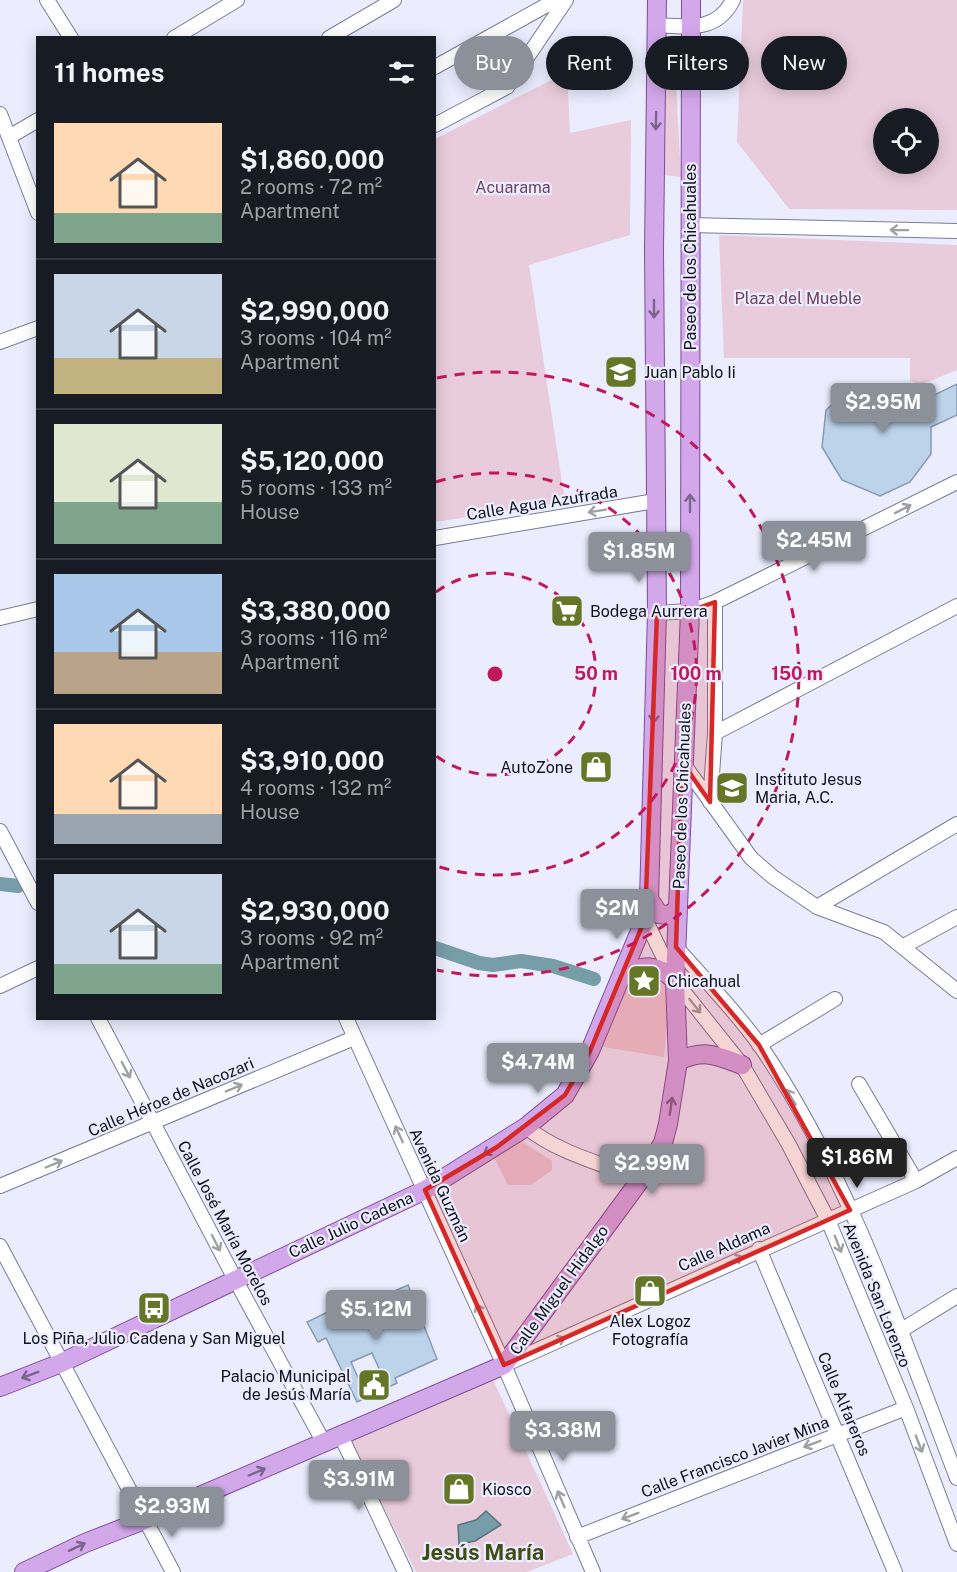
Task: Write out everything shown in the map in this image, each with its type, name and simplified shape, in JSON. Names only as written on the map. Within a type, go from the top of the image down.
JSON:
[{"type":"main road","name":"Paseo de los Chicahuales","points":[[623,974],[645,919],[649,899],[657,613],[654,250],[657,0]]},
{"type":"main road","name":"Paseo de los Chicahuales","points":[[675,981],[682,762],[690,611],[691,0]]},
{"type":"main road","points":[[649,899],[659,914],[668,915],[677,910]]},
{"type":"main road","points":[[623,974],[652,966],[667,972],[675,981]]},
{"type":"main road","name":"Calle Julio Cadena","points":[[0,1387],[61,1363],[425,1190],[526,1127],[565,1095],[590,1051],[623,974]]},
{"type":"main road","name":"Calle Miguel Hidalgo","points":[[504,1365],[641,1179],[663,1143],[678,1060],[675,981]]},
{"type":"main road","points":[[678,1060],[696,1053],[712,1054],[742,1065]]},
{"type":"main road","points":[[24,1572],[85,1543],[144,1520],[504,1365]]},
{"type":"street","points":[[47,0],[70,36]]},
{"type":"street","points":[[177,36],[237,0]]},
{"type":"street","points":[[332,36],[370,6],[394,0]]},
{"type":"street","points":[[436,66],[556,0]]},
{"type":"street","points":[[436,124],[507,87],[566,0]]},
{"type":"street","points":[[657,25],[691,27],[713,22],[726,13],[733,0]]},
{"type":"street","points":[[0,114],[36,208]]},
{"type":"street","points":[[9,137],[36,121]]},
{"type":"street","points":[[690,225],[957,231]]},
{"type":"street","points":[[0,342],[36,329]]},
{"type":"street","points":[[657,613],[690,611],[715,602],[957,482]]},
{"type":"street","name":"Calle Agua Azufrada","points":[[436,538],[655,501]]},
{"type":"street","name":"Paseo de los Chicahuales","points":[[710,802],[715,733],[715,602]]},
{"type":"street","points":[[715,733],[957,606]]},
{"type":"street","points":[[0,618],[36,609]]},
{"type":"street","points":[[682,762],[751,858],[773,877],[816,908],[884,932],[957,991]]},
{"type":"street","points":[[816,908],[957,824]]},
{"type":"street","points":[[0,831],[36,899]]},
{"type":"street","points":[[904,946],[957,917]]},
{"type":"street","name":"Avenida San Lorenzo","points":[[645,919],[675,981],[742,1065],[788,1143],[828,1220],[906,1408],[957,1544]]},
{"type":"street","name":"Avenida San Lorenzo","points":[[676,947],[736,1014],[759,1045],[802,1115],[850,1210],[957,1478]]},
{"type":"street","points":[[0,986],[36,969]]},
{"type":"street","points":[[759,1045],[835,999]]},
{"type":"street","name":"Calle José María Morelos","points":[[99,1020],[235,1279],[333,1439],[405,1572]]},
{"type":"street","name":"Avenida Guzmán","points":[[347,1020],[504,1365],[593,1572]]},
{"type":"street","name":"Calle Héroe de Nacozari","points":[[0,1186],[354,1038]]},
{"type":"street","points":[[859,1084],[916,1181]]},
{"type":"street","points":[[526,1127],[538,1137],[564,1149],[641,1179]]},
{"type":"street","name":"Calle Aldama","points":[[504,1365],[759,1249],[916,1181],[957,1158]]},
{"type":"street","points":[[0,1246],[173,1572]]},
{"type":"street","name":"Calle Alfareros","points":[[759,1249],[839,1433],[896,1572]]},
{"type":"street","points":[[900,1331],[957,1296]]},
{"type":"street","name":"Calle Francisco Javier Mina","points":[[577,1537],[906,1408]]},
{"type":"highlighted area","points":[[715,602],[710,802],[682,762],[676,947],[759,1045],[850,1210],[504,1365],[425,1190],[497,1147],[565,1095],[590,1051],[645,919],[657,613],[690,611]]},
{"type":"green space","points":[[743,0],[957,0],[957,210],[789,209],[737,142],[739,90],[749,90],[749,36],[741,36]]},
{"type":"green space","name":"Acuarama","points":[[546,83],[546,90],[568,90],[570,133],[631,120],[630,235],[529,265],[565,502],[436,522],[436,138]]},
{"type":"green space","points":[[665,90],[676,90],[681,177],[664,175]]},
{"type":"green space","name":"Plaza del Mueble","points":[[719,235],[957,245],[957,370],[920,385],[910,381],[910,358],[724,358]]},
{"type":"green space","points":[[643,972],[666,985],[668,1017],[664,1057],[598,1046],[623,986]]},
{"type":"green space","points":[[521,1141],[552,1161],[552,1170],[531,1185],[508,1185],[493,1155]]},
{"type":"green space","points":[[491,1375],[573,1554],[527,1572],[416,1572],[348,1436]]},
{"type":"shaded area","points":[[486,1511],[501,1525],[475,1541],[459,1544],[458,1525],[476,1520]]},
{"type":"building","points":[[861,384],[892,384],[920,402],[957,384],[957,415],[931,427],[931,454],[910,482],[880,496],[842,480],[822,447],[826,410],[843,394]]},
{"type":"building","points":[[408,1285],[437,1359],[395,1378],[397,1383],[357,1402],[326,1338],[318,1342],[307,1322],[361,1296],[365,1304]],"holes":[[[372,1353],[381,1373],[360,1382],[351,1362]]]},
{"type":"building","name":"Kiosco","points":[[459,1479],[468,1482],[471,1491],[468,1500],[459,1503],[450,1500],[447,1491],[450,1482]]},
{"type":"waterway","points":[[0,884],[18,886]]},
{"type":"waterway","points":[[436,948],[479,963],[493,965],[521,961],[553,966],[594,979]]},
{"type":"place","name":"Juan Pablo Ii","points":[[621,372]]},
{"type":"place","name":"Bodega Aurrera","points":[[567,611]]},
{"type":"place","name":"AutoZone","points":[[596,767]]},
{"type":"place","name":"Instituto Jesus Maria, A.C.","points":[[732,788]]},
{"type":"place","name":"Chicahual","points":[[644,981]]},
{"type":"place","name":"Alex Logoz Fotografía","points":[[650,1291]]},
{"type":"place","name":"Los Piña, Julio Cadena y San Miguel","points":[[154,1308]]},
{"type":"place","name":"Palacio Municipal de Jesús María","points":[[374,1385]]},
{"type":"place","name":"Kiosco","points":[[459,1489]]},
{"type":"district","name":"Jesús María","points":[[483,1552]]}]
